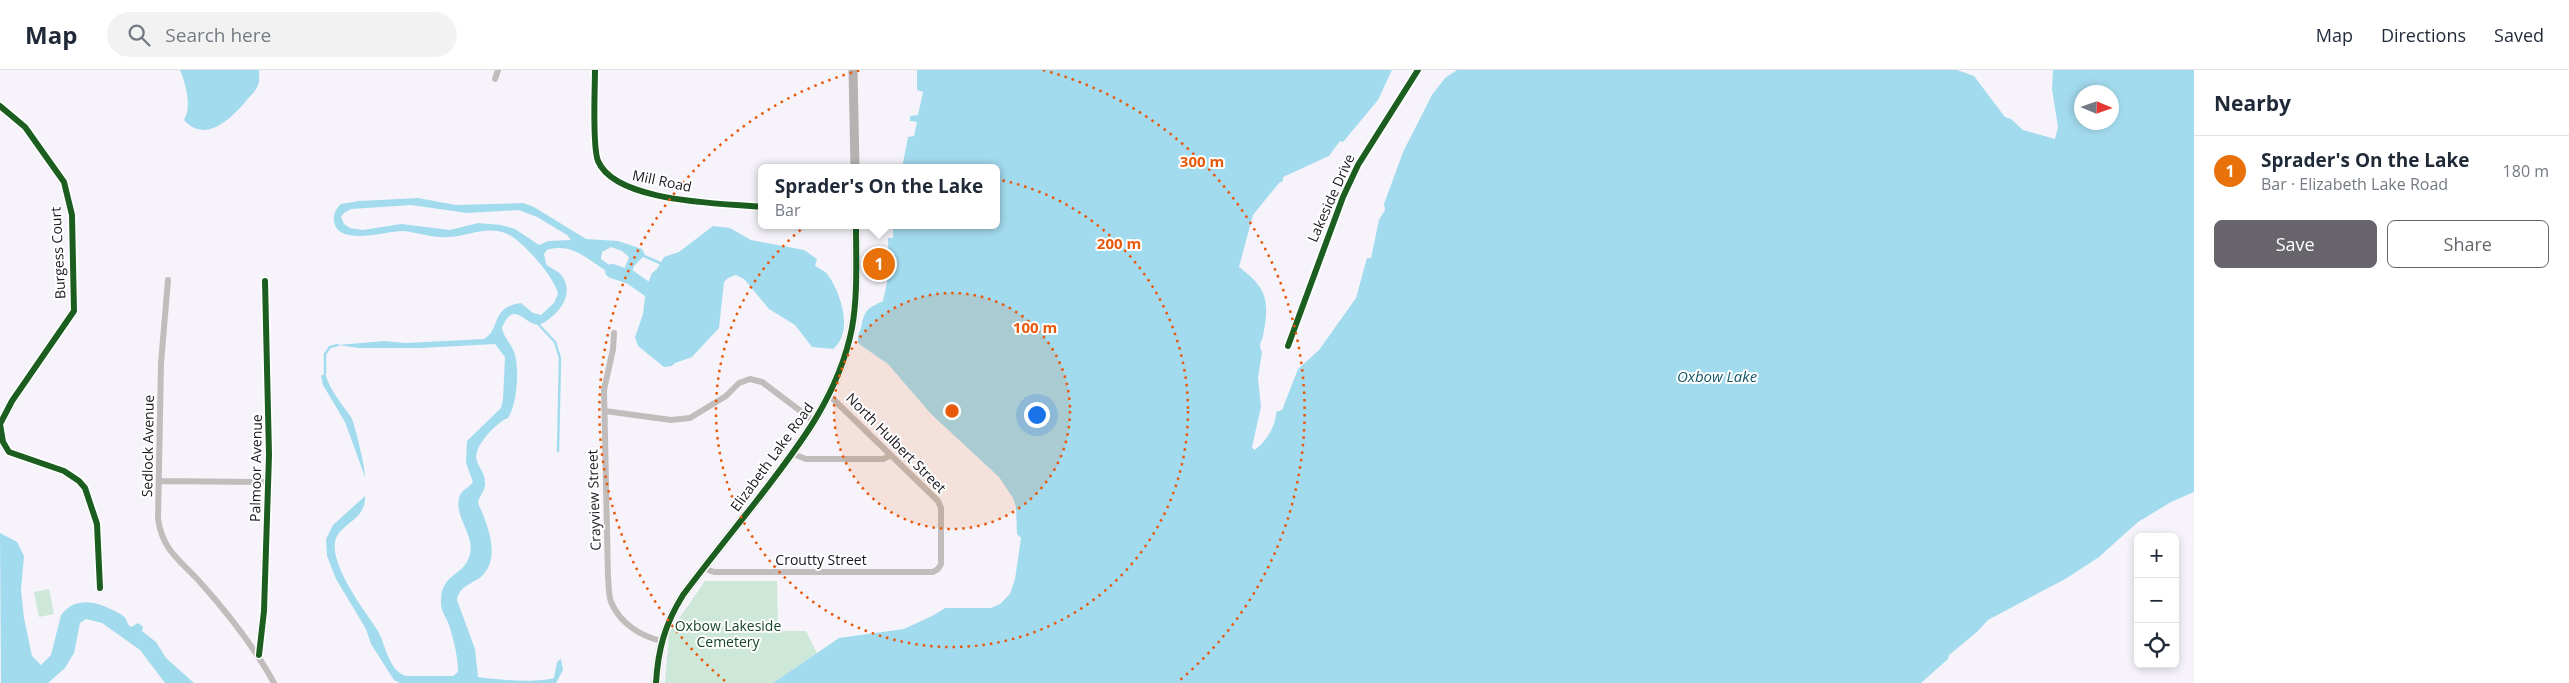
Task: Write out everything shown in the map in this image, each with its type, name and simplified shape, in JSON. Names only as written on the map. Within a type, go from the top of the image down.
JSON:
[{"type":"street","points":[[495,79],[498,70]]},
{"type":"street","name":"Mill Road","points":[[595,70],[598,160],[611,177],[622,185],[641,192],[688,200],[758,206]]},
{"type":"street","points":[[853,70],[855,164]]},
{"type":"street","name":"Lakeside Drive","points":[[1288,346],[1327,236],[1347,189],[1378,132],[1418,70]]},
{"type":"street","name":"Burgess Court","points":[[0,106],[25,127],[64,182],[72,215],[74,311],[12,401],[0,424],[3,442],[9,452],[64,471],[79,481],[85,488],[97,524],[100,588]]},
{"type":"street","name":"Elizabeth Lake Road","points":[[656,683],[660,641],[669,618],[703,568],[793,454],[830,396],[844,358],[854,319],[856,229]]},
{"type":"street","name":"Sedlock Avenue","points":[[168,280],[161,372],[158,519],[161,536],[172,554],[209,594],[259,654],[274,683]]},
{"type":"street","name":"Palmoor Avenue","points":[[259,654],[264,611],[269,426],[265,281]]},
{"type":"street","name":"Crayview Street","points":[[614,333],[613,349],[604,384],[608,577],[611,603],[622,619],[638,633],[660,641]]},
{"type":"street","points":[[605,411],[671,420],[690,418],[726,396],[740,383],[750,379],[762,382],[815,422]]},
{"type":"street","name":"North Hulbert Street","points":[[830,396],[940,505],[941,564],[938,569]]},
{"type":"street","points":[[793,454],[806,460],[883,459],[889,456]]},
{"type":"street","points":[[159,481],[268,482]]},
{"type":"street","name":"Croutty Street","points":[[703,568],[714,572],[933,572],[938,569]]},
{"type":"green space","name":"Oxbow Lakeside Cemetery","points":[[705,581],[777,581],[778,631],[806,631],[817,653],[773,683],[665,683],[669,633]]},
{"type":"green space","points":[[49,589],[54,614],[39,617],[34,592]]},
{"type":"water","points":[[180,70],[259,70],[259,82],[253,93],[233,115],[217,126],[200,130],[192,127],[184,120],[188,102]]},
{"type":"water","name":"Oxbow Lake","points":[[917,70],[1392,70],[1378,100],[1343,142],[1340,141],[1329,156],[1283,177],[1283,181],[1279,183],[1253,215],[1239,267],[1256,282],[1261,289],[1266,304],[1265,324],[1260,345],[1262,352],[1258,378],[1261,407],[1252,447],[1254,450],[1270,433],[1275,422],[1276,412],[1282,410],[1298,369],[1319,350],[1356,298],[1367,258],[1371,258],[1379,220],[1385,210],[1384,204],[1403,152],[1432,95],[1445,78],[1457,70],[1957,70],[1974,76],[2005,117],[2011,119],[2023,130],[2055,139],[2058,127],[2052,89],[2053,70],[2194,70],[2194,492],[2171,502],[2138,522],[2099,557],[2067,578],[1988,620],[1921,683],[773,683],[839,638],[904,629],[945,608],[991,608],[1000,604],[1010,594],[1015,579],[1021,538],[1017,534],[1016,507],[1013,498],[999,477],[931,414],[888,364],[858,342],[865,314],[870,308],[883,301],[889,273],[888,238],[893,238],[893,229],[1000,229],[1000,164],[903,164],[908,137],[914,136],[917,122],[910,121],[910,116],[918,115],[923,92],[917,90]]},
{"type":"water","points":[[418,198],[456,205],[523,203],[534,207],[586,239],[618,241],[642,249],[645,255],[634,266],[630,279],[619,277],[570,250],[559,248],[547,250],[544,254],[546,264],[562,276],[566,284],[567,291],[562,305],[552,317],[539,325],[533,324],[515,314],[506,320],[502,328],[516,359],[517,376],[514,404],[508,418],[498,424],[486,436],[476,456],[484,478],[485,485],[478,503],[491,540],[491,560],[481,577],[460,591],[457,600],[475,649],[478,677],[527,681],[546,680],[554,678],[557,662],[561,659],[563,670],[556,683],[400,683],[394,680],[371,644],[366,629],[336,579],[327,556],[326,539],[333,525],[365,496],[362,511],[341,531],[335,542],[338,563],[349,587],[376,628],[391,662],[400,673],[406,676],[453,676],[458,672],[457,655],[453,639],[441,607],[442,593],[448,580],[463,567],[470,554],[471,547],[458,502],[461,493],[473,482],[466,463],[467,441],[501,408],[505,357],[495,344],[421,348],[359,348],[338,345],[384,341],[405,343],[484,339],[493,330],[500,314],[511,305],[521,303],[533,313],[541,315],[554,303],[558,294],[545,269],[537,260],[512,236],[498,231],[484,231],[443,237],[404,231],[364,236],[344,234],[338,229],[334,221],[335,212],[341,204],[359,201]],"holes":[[[411,205],[467,213],[519,210],[537,217],[567,235],[571,240],[548,241],[539,245],[515,229],[501,225],[478,223],[450,230],[401,224],[363,230],[350,228],[344,224],[341,217],[351,209]],[[611,247],[622,251],[629,257],[624,270],[616,270],[601,259],[602,252]]]},
{"type":"water","points":[[713,226],[730,228],[751,240],[804,250],[817,259],[815,266],[827,274],[833,283],[841,302],[843,313],[843,333],[833,349],[812,347],[795,325],[769,309],[744,279],[736,275],[724,282],[719,328],[692,357],[675,363],[672,366],[664,367],[638,346],[635,337],[643,314],[646,289],[652,273],[657,269],[664,257],[679,252]]},
{"type":"water","points":[[325,373],[333,391],[353,420],[365,477],[345,422],[323,385],[321,376]]},
{"type":"water","points":[[0,533],[17,542],[24,556],[21,590],[24,618],[32,656],[41,665],[51,655],[61,615],[68,608],[83,602],[107,607],[122,615],[131,627],[138,623],[143,627],[142,631],[156,642],[166,658],[194,683],[165,683],[140,650],[102,623],[86,619],[80,623],[74,653],[65,668],[48,683],[1,683]]},
{"type":"waterway","points":[[644,256],[660,263]]},
{"type":"waterway","points":[[612,271],[630,277],[660,298]]},
{"type":"waterway","points":[[539,325],[555,342],[560,358],[558,451]]},
{"type":"waterway","points":[[325,373],[325,354],[330,347],[338,345]]},
{"type":"cycle path","points":[[595,70],[594,131],[596,154],[598,161],[609,175],[626,185],[647,193],[697,202],[758,207]]},
{"type":"cycle path","points":[[1288,346],[1343,197],[1358,165],[1418,70]]},
{"type":"cycle path","points":[[0,106],[25,127],[64,182],[72,215],[74,311],[12,401],[0,424],[3,442],[9,452],[64,471],[79,481],[85,488],[97,524],[100,588]]},
{"type":"cycle path","points":[[656,683],[659,659],[667,627],[683,595],[802,439],[816,419],[838,376],[846,352],[854,315],[856,229]]},
{"type":"cycle path","points":[[259,655],[264,611],[269,455],[265,281]]},
{"type":"place","name":"Sprader's On the Lake","points":[[879,264]]}]
